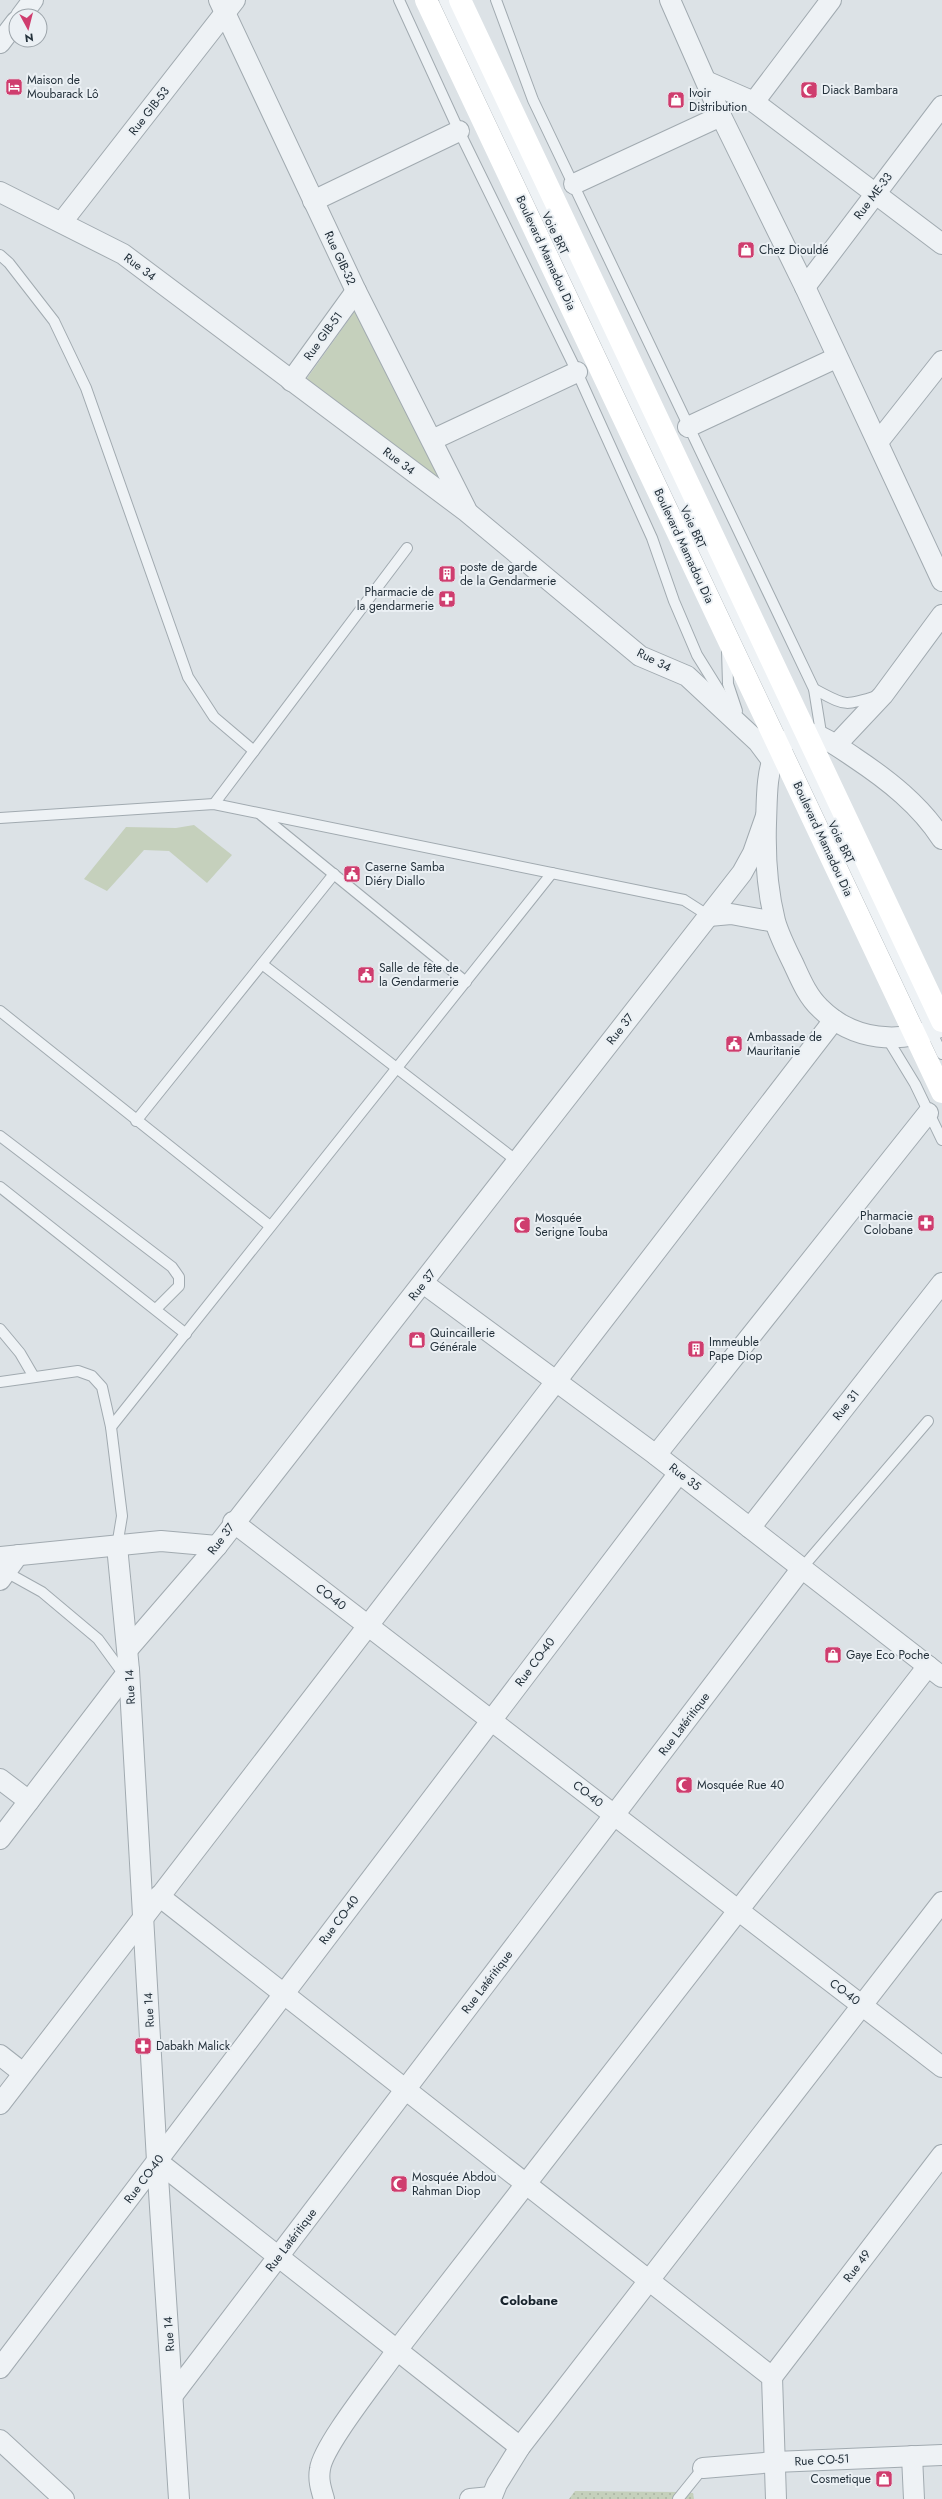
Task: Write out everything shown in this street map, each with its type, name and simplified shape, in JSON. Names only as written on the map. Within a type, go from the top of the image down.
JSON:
[{"type":"street","name":"Boulevard Mamadou Dia","points":[[426,0],[726,634],[801,744],[933,1028]]},
{"type":"street","points":[[670,0],[708,82],[721,116],[805,287],[836,358],[878,442],[942,581]]},
{"type":"street","points":[[754,102],[831,0]]},
{"type":"street","name":"Boulevard Mamadou Dia","points":[[458,2],[933,1028],[942,1092]]},
{"type":"street","name":"Rue GIB-32","points":[[227,4],[313,201],[356,291],[467,512]]},
{"type":"street","name":"Rue GIB-53","points":[[62,222],[227,4]]},
{"type":"street","points":[[0,44],[8,33]]},
{"type":"street","points":[[708,82],[754,102],[942,244]]},
{"type":"street","name":"Rue ME-33","points":[[805,287],[942,106]]},
{"type":"street","points":[[574,184],[721,116]]},
{"type":"street","points":[[313,201],[459,131]]},
{"type":"street","name":"Rue 34","points":[[0,192],[124,254],[467,512],[640,656],[686,676],[758,742],[801,744],[901,793],[930,821],[942,839]]},
{"type":"street","name":"Rue GIB-51","points":[[291,381],[356,291]]},
{"type":"street","points":[[688,426],[836,358]]},
{"type":"street","points":[[878,442],[942,361]]},
{"type":"street","points":[[432,440],[577,372]]},
{"type":"street","points":[[933,1028],[887,1038],[852,1030],[834,1020],[818,1007],[804,986],[775,922],[770,898],[766,797],[801,744],[883,695],[942,615]]},
{"type":"street","name":"Rue 37","points":[[128,1649],[217,1546],[233,1522],[423,1283],[710,916],[742,873],[753,852],[766,816]]},
{"type":"street","points":[[710,916],[731,914],[775,922]]},
{"type":"street","points":[[0,2104],[834,1020]]},
{"type":"street","points":[[656,1455],[928,1114]]},
{"type":"street","name":"Rue 35","points":[[423,1283],[656,1455],[935,1672]]},
{"type":"street","name":"Rue 31","points":[[750,1528],[942,1283]]},
{"type":"street","name":"Rue CO-40","points":[[0,2368],[679,1473]]},
{"type":"street","name":"CO-40","points":[[233,1522],[942,2067]]},
{"type":"street","points":[[6,1566],[117,1546],[162,1541],[217,1546]]},
{"type":"street","name":"Rue 14","points":[[117,1546],[128,1649],[127,1673],[157,2161],[180,2499]]},
{"type":"street","name":"Rue Latéritique","points":[[173,2395],[802,1568]]},
{"type":"street","points":[[324,2499],[319,2484],[320,2468],[328,2449],[398,2350],[738,1910],[935,1672]]},
{"type":"street","points":[[0,1839],[127,1673]]},
{"type":"street","points":[[0,1779],[29,1801]]},
{"type":"street","points":[[159,1896],[772,2377],[776,2499]]},
{"type":"street","points":[[470,2499],[491,2498],[520,2447],[942,1902]]},
{"type":"street","points":[[0,2055],[23,2073]]},
{"type":"street","name":"Rue 49","points":[[772,2377],[942,2155]]},
{"type":"street","points":[[157,2161],[520,2447]]},
{"type":"street","points":[[0,2440],[64,2499]]},
{"type":"street","name":"Rue CO-51","points":[[703,2468],[775,2462],[942,2455]]},
{"type":"street","points":[[912,2456],[914,2499]]},
{"type":"lane","points":[[400,0],[459,131],[577,372],[652,538],[674,601],[698,655],[742,726]]},
{"type":"lane","points":[[414,0],[436,21]]},
{"type":"lane","points":[[496,0],[533,100],[814,689],[840,703],[854,703],[883,695]]},
{"type":"lane","points":[[0,255],[9,263],[54,321],[86,388],[188,677],[214,717],[254,751]]},
{"type":"lane","points":[[214,804],[407,548]]},
{"type":"lane","points":[[726,634],[728,684],[742,726]]},
{"type":"lane","points":[[801,744],[814,689]]},
{"type":"lane","points":[[0,818],[214,804],[684,900],[710,916]]},
{"type":"lane","points":[[259,813],[466,982]]},
{"type":"lane","points":[[111,1427],[552,873]]},
{"type":"lane","points":[[136,1121],[334,874]]},
{"type":"lane","points":[[262,964],[517,1161]]},
{"type":"lane","points":[[0,1011],[136,1121],[270,1226]]},
{"type":"lane","points":[[933,1028],[942,1054]]},
{"type":"lane","points":[[887,1038],[915,1084],[928,1114],[942,1140]]},
{"type":"lane","points":[[0,1136],[172,1267],[179,1277],[179,1286],[156,1309]]},
{"type":"lane","points":[[0,1187],[186,1334]]},
{"type":"lane","points":[[0,1329],[20,1353],[34,1377]]},
{"type":"lane","points":[[0,1382],[78,1371],[92,1376],[102,1387],[111,1427],[122,1516],[117,1546]]},
{"type":"lane","points":[[802,1568],[928,1421]]},
{"type":"lane","points":[[6,1566],[42,1592],[98,1638],[127,1673]]},
{"type":"lane","points":[[678,2499],[703,2468]]},
{"type":"green space","points":[[355,311],[442,481],[305,381]]},
{"type":"green space","points":[[194,825],[232,855],[207,883],[169,851],[144,850],[107,891],[84,879],[126,827],[176,828]]},
{"type":"green space","points":[[575,2491],[682,2492],[693,2493],[694,2499],[569,2499]]},
{"type":"place","name":"Maison de Moubarack Lô","points":[[14,87]]},
{"type":"place","name":"Diack Bambara","points":[[809,90]]},
{"type":"place","name":"Ivoir Distribution","points":[[676,100]]},
{"type":"place","name":"Chez Diouldé","points":[[746,250]]},
{"type":"place","name":"poste de garde de la Gendarmerie","points":[[447,574]]},
{"type":"place","name":"Pharmacie de la gendarmerie","points":[[447,599]]},
{"type":"place","name":"Caserne Samba Diéry Diallo","points":[[352,874]]},
{"type":"place","name":"Salle de fête de la Gendarmerie","points":[[366,975]]},
{"type":"place","name":"Ambassade de Mauritanie","points":[[734,1044]]},
{"type":"place","name":"Pharmacie Colobane","points":[[926,1223]]},
{"type":"place","name":"Mosquée Serigne Touba","points":[[522,1225]]},
{"type":"place","name":"Quincaillerie Générale","points":[[417,1340]]},
{"type":"place","name":"Immeuble Pape Diop","points":[[696,1349]]},
{"type":"place","name":"Gaye Eco Poche","points":[[833,1655]]},
{"type":"place","name":"Mosquée Rue 40","points":[[684,1785]]},
{"type":"place","name":"Dabakh Malick","points":[[143,2046]]},
{"type":"place","name":"Mosquée Abdou Rahman Diop","points":[[399,2184]]},
{"type":"place","name":"Cosmetique","points":[[884,2479]]},
{"type":"district","name":"Colobane","points":[[529,2300]]}]
